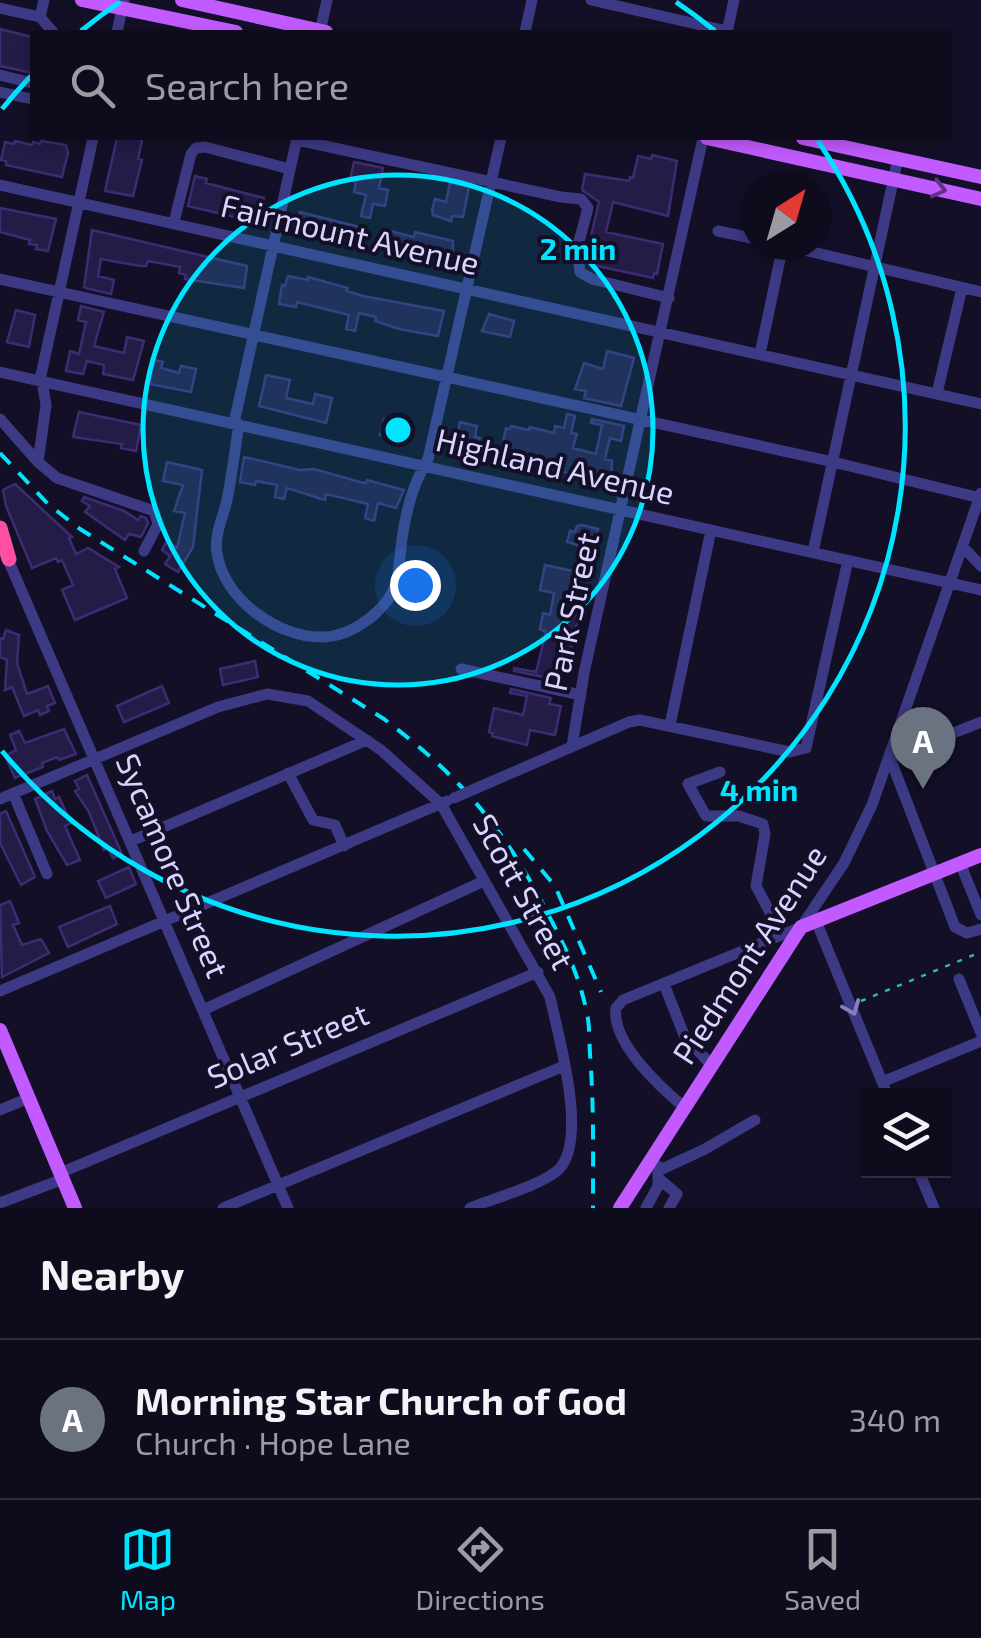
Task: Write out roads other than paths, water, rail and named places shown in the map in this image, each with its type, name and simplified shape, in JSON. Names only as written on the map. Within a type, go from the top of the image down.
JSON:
[{"type":"highway","points":[[0,528],[4,554]]},
{"type":"main road","points":[[82,0],[123,4],[228,30]]},
{"type":"main road","points":[[182,0],[313,30]]},
{"type":"main road","points":[[714,140],[981,199]]},
{"type":"main road","points":[[812,140],[981,177]]},
{"type":"main road","points":[[801,928],[981,854]]},
{"type":"main road","name":"Piedmont Avenue","points":[[620,1208],[801,928]]},
{"type":"main road","points":[[0,1030],[75,1208]]},
{"type":"street","points":[[40,17],[44,0]]},
{"type":"street","points":[[322,30],[327,0]]},
{"type":"street","points":[[525,30],[532,0]]},
{"type":"street","points":[[592,0],[719,30]]},
{"type":"street","points":[[727,30],[734,0]]},
{"type":"street","points":[[117,30],[123,4]]},
{"type":"street","points":[[0,8],[40,17],[51,30]]},
{"type":"street","points":[[0,75],[30,82]]},
{"type":"street","points":[[0,92],[30,99]]},
{"type":"street","points":[[38,462],[46,406],[42,381],[93,140]]},
{"type":"street","points":[[297,140],[237,424],[217,536],[218,560],[230,586],[255,612],[310,636],[333,636],[365,622],[389,598],[396,581],[402,533],[448,379],[502,140]]},
{"type":"street","points":[[302,140],[581,199],[588,208],[576,249],[580,272],[592,279],[669,298]]},
{"type":"street","name":"Park Street","points":[[572,746],[705,140]]},
{"type":"street","points":[[174,222],[191,154],[196,148],[206,147],[290,169]]},
{"type":"street","points":[[813,552],[898,158]]},
{"type":"street","name":"Fairmount Avenue","points":[[0,185],[981,404]]},
{"type":"street","points":[[718,231],[741,236]]},
{"type":"street","points":[[831,256],[981,292]]},
{"type":"street","points":[[760,354],[780,260]]},
{"type":"street","points":[[0,280],[980,496]]},
{"type":"street","points":[[937,393],[962,288]]},
{"type":"street","name":"Highland Avenue","points":[[0,372],[981,590]]},
{"type":"street","points":[[0,419],[57,478],[154,512],[158,524],[144,551]]},
{"type":"street","name":"Piedmont Avenue","points":[[801,928],[858,838],[890,758],[980,496]]},
{"type":"street","points":[[670,726],[711,530]]},
{"type":"street","points":[[963,547],[981,566]]},
{"type":"street","name":"Sycamore Street","points":[[4,554],[96,758],[288,1208]]},
{"type":"street","points":[[0,991],[629,722],[648,721],[790,752],[806,748],[848,560]]},
{"type":"street","points":[[461,668],[581,695]]},
{"type":"street","name":"Scott Street","points":[[0,798],[218,708],[267,694],[308,701],[367,740],[441,804],[550,997],[572,1106],[570,1146],[563,1164],[548,1177],[470,1208]]},
{"type":"street","points":[[981,722],[890,758],[955,926],[968,933],[981,929]]},
{"type":"street","points":[[131,841],[367,740]]},
{"type":"street","points":[[720,772],[688,784],[706,816],[739,816],[763,824],[766,834],[756,886],[782,935]]},
{"type":"street","points":[[288,774],[312,820],[332,822],[344,846]]},
{"type":"street","points":[[13,793],[47,874]]},
{"type":"street","points":[[960,863],[981,915]]},
{"type":"street","points":[[203,1010],[484,881]]},
{"type":"street","points":[[816,921],[885,1088]]},
{"type":"street","points":[[684,1107],[644,1070],[615,1019],[619,1003],[801,928]]},
{"type":"street","name":"Solar Street","points":[[0,1203],[336,1054],[538,972]]},
{"type":"street","points":[[882,1082],[981,1037],[960,980]]},
{"type":"street","points":[[664,984],[684,1035],[710,1064]]},
{"type":"street","points":[[223,1208],[564,1066]]},
{"type":"street","points":[[0,1110],[29,1098]]},
{"type":"street","points":[[658,1175],[754,1120]]},
{"type":"street","points":[[646,1208],[656,1195],[658,1151]]},
{"type":"street","points":[[658,1175],[677,1194],[669,1208]]},
{"type":"street","points":[[921,1178],[934,1208]]},
{"type":"railway","points":[[0,453],[48,504],[80,529],[384,719],[459,784],[498,831],[566,950],[583,997],[591,1073],[593,1208]]},
{"type":"railway","points":[[524,849],[555,886],[601,992]]},
{"type":"place","name":"Morning Star Church of God","points":[[923,789]]}]
